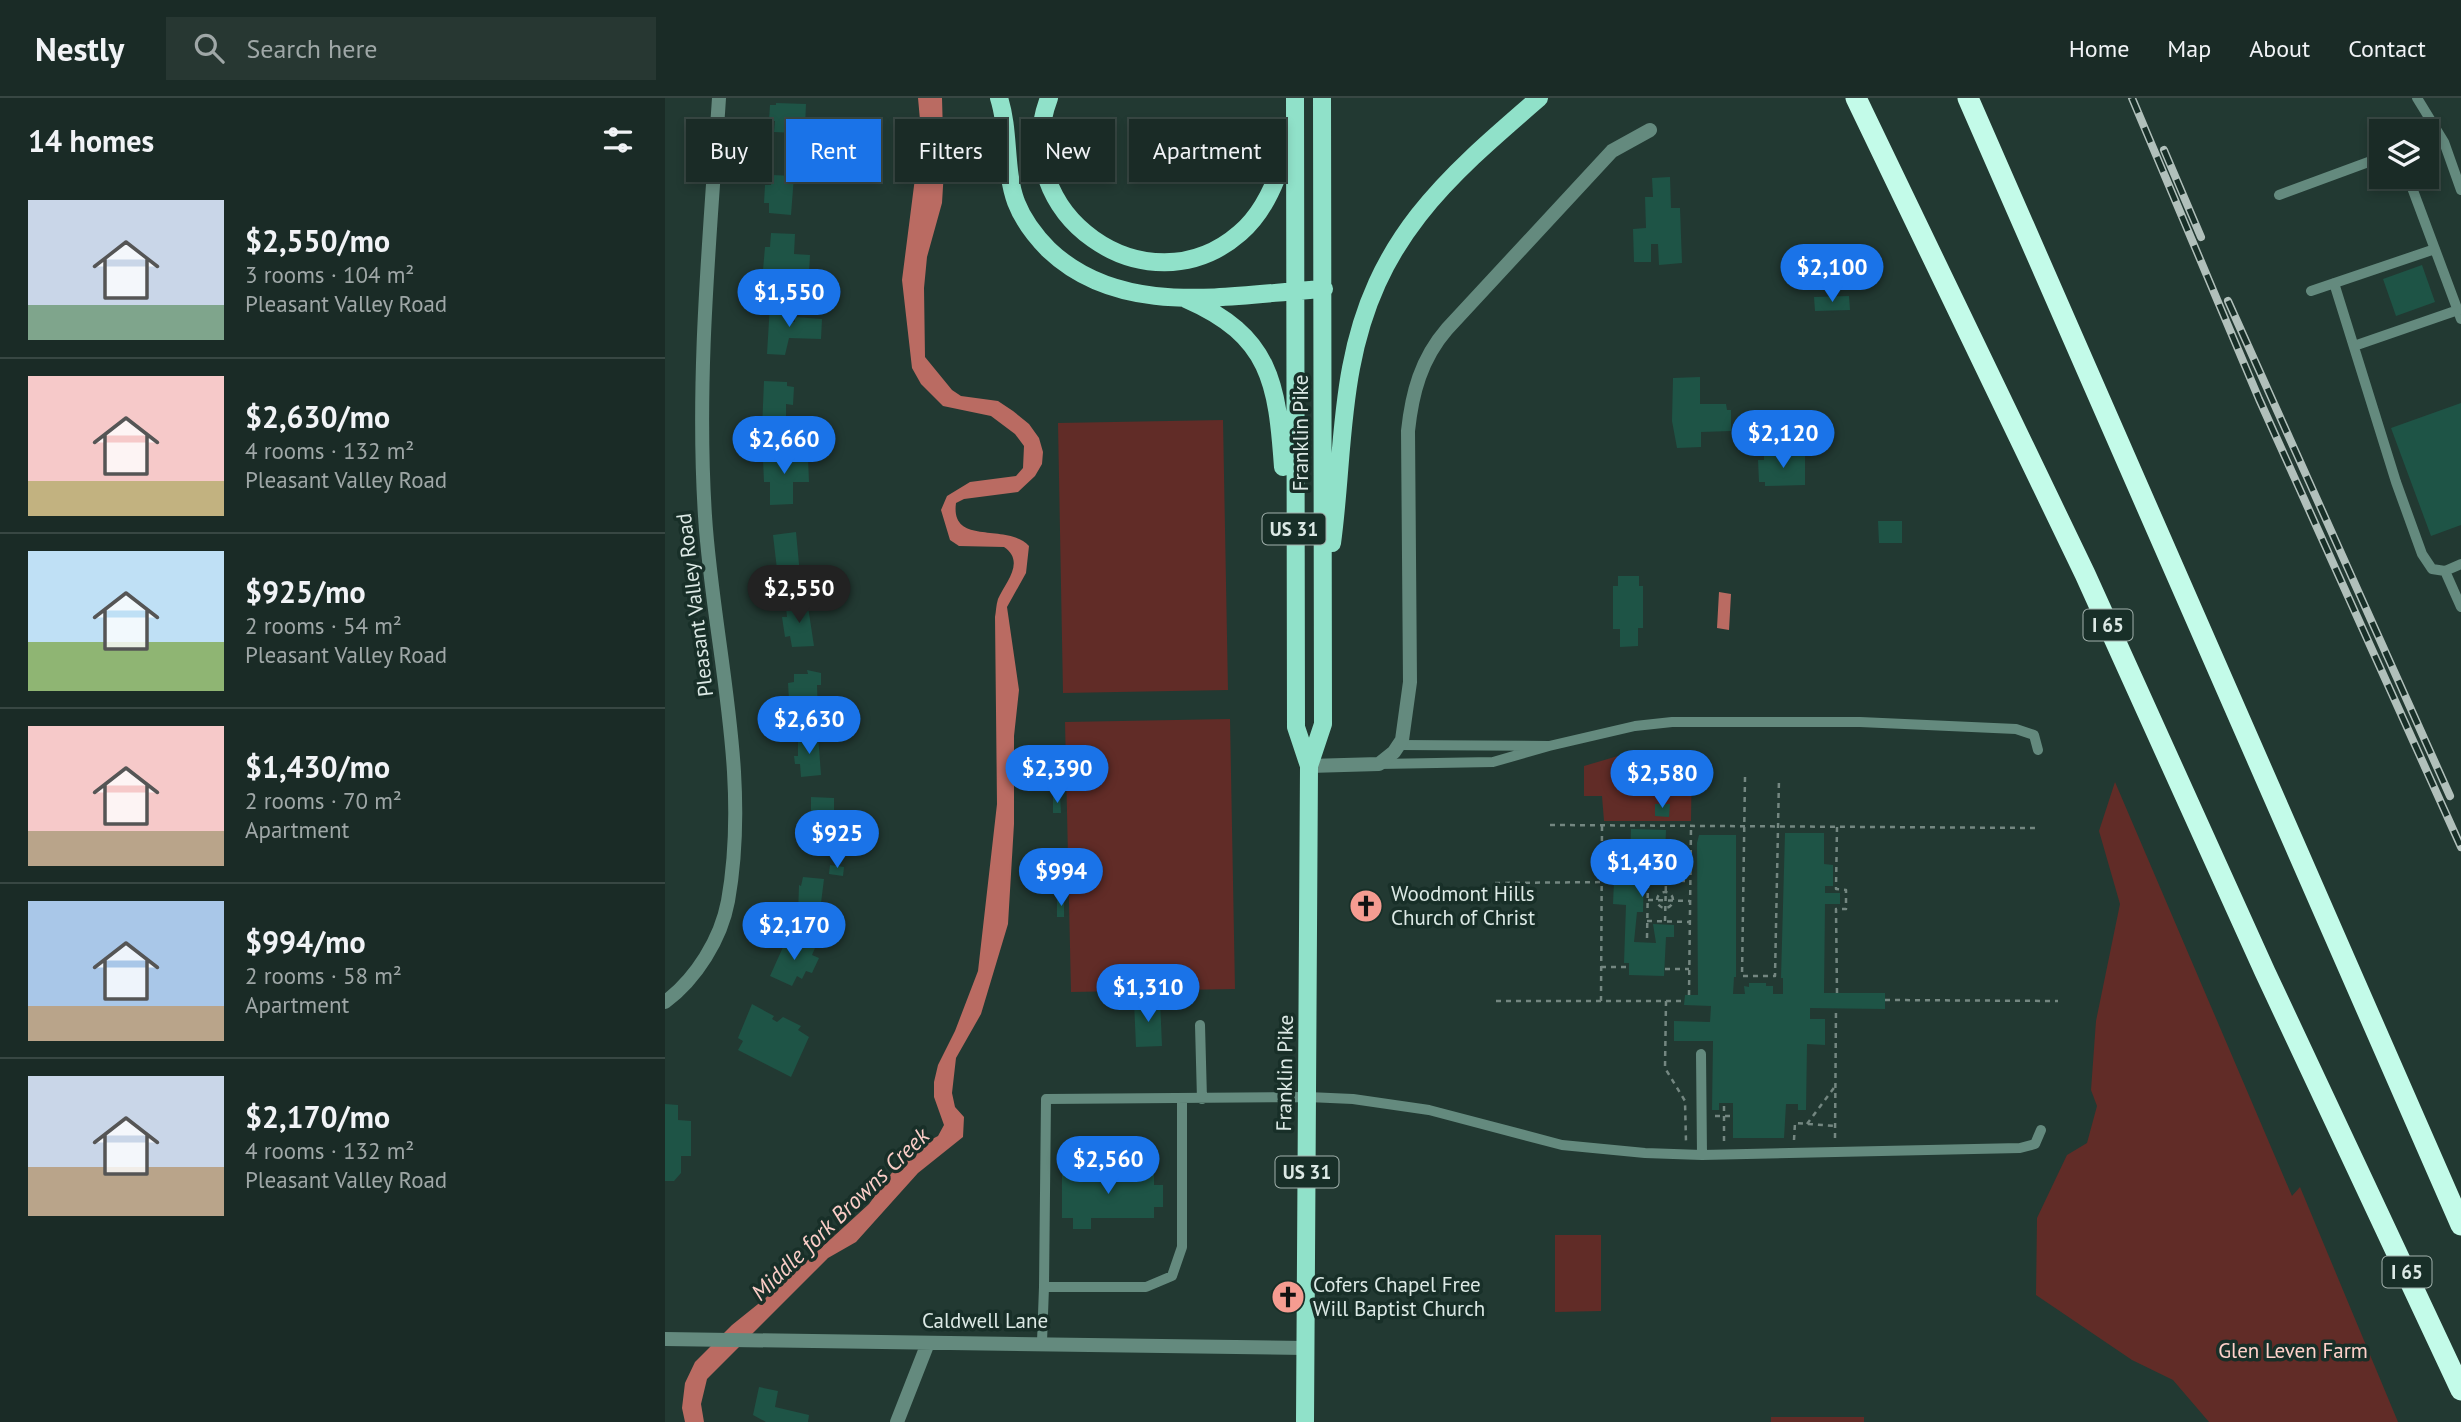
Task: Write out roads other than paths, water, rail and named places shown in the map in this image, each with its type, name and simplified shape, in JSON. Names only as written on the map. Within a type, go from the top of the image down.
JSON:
[{"type":"highway","name":"I 65","points":[[1856,98],[2085,574],[2259,960],[2461,1390]]},
{"type":"highway","points":[[1968,98],[2461,1225]]},
{"type":"highway","points":[[2369,1015],[2461,1195]]},
{"type":"main road","points":[[999,98],[1004,117],[1008,167],[1016,203],[1046,246],[1074,270],[1109,287],[1146,295],[1183,298],[1324,289]]},
{"type":"main road","points":[[1049,98],[1042,122],[1041,152],[1049,185],[1064,212],[1085,234],[1112,251],[1154,261],[1188,259],[1206,253],[1229,242],[1251,222],[1266,201],[1277,177],[1291,129],[1294,98]]},
{"type":"main road","name":"Franklin Pike","points":[[1294,98],[1296,727],[1309,766]]},
{"type":"main road","name":"Franklin Pike","points":[[1305,1422],[1309,766],[1323,724],[1322,98]]},
{"type":"main road","points":[[1323,609],[1340,484],[1351,368],[1366,312],[1381,274],[1425,203],[1457,170],[1539,98]]},
{"type":"main road","points":[[1183,298],[1229,320],[1248,340],[1269,375],[1280,426],[1295,609]]},
{"type":"street","name":"Pleasant Valley Road","points":[[665,1002],[696,971],[720,929],[732,872],[734,822],[730,722],[708,554],[702,467],[703,369],[719,98]]},
{"type":"street","points":[[1309,766],[1379,764],[1400,745],[1411,682],[1408,432],[1419,374],[1439,338],[1605,158],[1623,142],[1650,130]]},
{"type":"street","name":"Caldwell Lane","points":[[672,1339],[1042,1342],[1305,1348]]},
{"type":"street","points":[[897,1422],[928,1342]]},
{"type":"lane","points":[[2417,98],[2444,142],[2461,190]]},
{"type":"lane","points":[[2279,195],[2369,162]]},
{"type":"lane","points":[[2354,345],[2459,314],[2413,189]]},
{"type":"lane","points":[[2311,291],[2435,248]]},
{"type":"lane","points":[[2334,284],[2396,482],[2422,554],[2432,569],[2445,571],[2461,564]]},
{"type":"lane","points":[[2445,571],[2461,607]]},
{"type":"lane","points":[[1379,764],[1493,762],[1549,746],[1655,723],[1734,721],[2016,729],[2034,734],[2038,750]]},
{"type":"lane","points":[[1400,745],[1549,746]]},
{"type":"lane","points":[[1200,1026],[1202,1099]]},
{"type":"lane","points":[[1701,1054],[1702,1154]]},
{"type":"lane","points":[[1042,1342],[1046,1098],[1308,1097],[1429,1110],[1562,1145],[1686,1154],[2025,1148],[2035,1144],[2041,1130]]},
{"type":"lane","points":[[1044,1287],[1146,1287],[1172,1276],[1182,1247],[1182,1099]]},
{"type":"railway","points":[[2132,98],[2259,399],[2461,847]]},
{"type":"railway","points":[[2164,150],[2201,237]]},
{"type":"railway","points":[[2228,301],[2450,796]]},
{"type":"place","name":"Woodmont Hills Church of Christ","points":[[1366,906]]},
{"type":"place","name":"Cofers Chapel Free Will Baptist Church","points":[[1288,1297]]},
{"type":"water label","name":"Middle fork Browns Creek","points":[[840,1214]]},
{"type":"park label","name":"Glen Leven Farm","points":[[2293,1351]]}]
